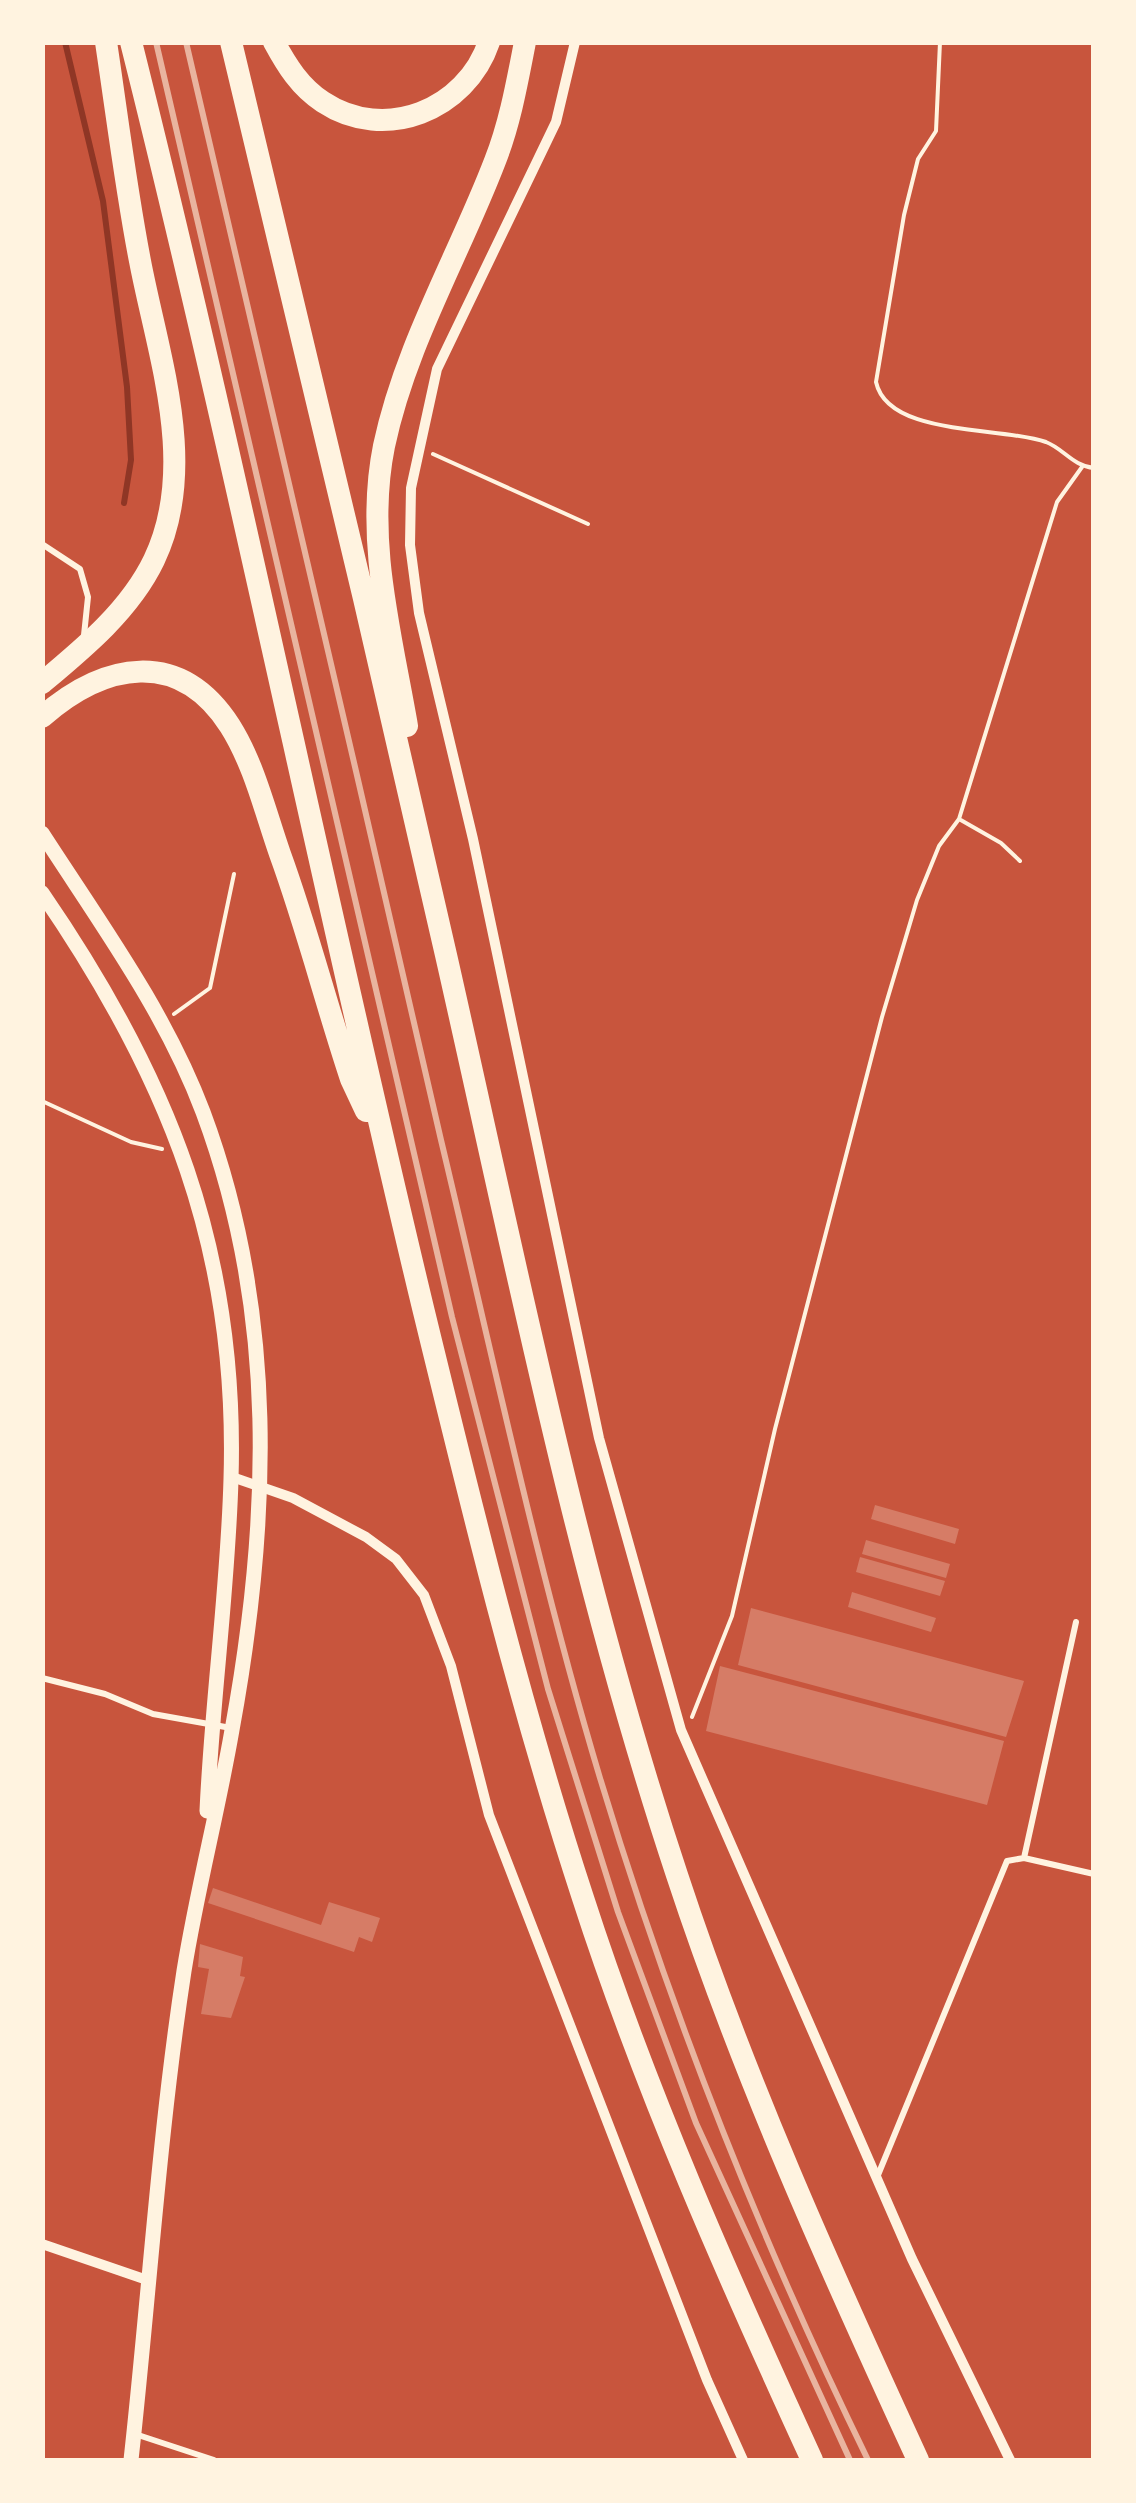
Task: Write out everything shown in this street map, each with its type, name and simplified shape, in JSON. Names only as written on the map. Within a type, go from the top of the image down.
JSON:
[{"type":"highway","points":[[42,683],[128,603],[156,556],[166,526],[173,463],[168,394],[140,260],[106,42]]},
{"type":"highway","points":[[131,42],[185,260],[385,1150],[500,1613],[580,1891],[685,2170],[812,2460]]},
{"type":"highway","points":[[231,42],[446,956],[553,1436],[594,1595],[677,1877],[772,2132],[918,2460]]},
{"type":"highway","points":[[274,42],[290,72],[324,103],[345,113],[397,120],[447,102],[469,81],[489,42]]},
{"type":"highway","points":[[446,956],[384,606],[378,497],[396,400],[497,157],[526,42]]},
{"type":"highway","points":[[42,717],[90,682],[130,671],[168,674],[215,706],[246,757],[351,1079],[385,1150]]},
{"type":"street","points":[[575,42],[556,122],[437,368],[410,488],[410,545],[419,612],[473,839],[600,1438],[681,1730],[793,1994],[878,2174],[912,2259],[1010,2460]]},
{"type":"street","points":[[42,833],[162,1022],[202,1110],[241,1245],[260,1376],[262,1484],[252,1596],[233,1728],[184,1974],[130,2460]]},
{"type":"street","points":[[42,893],[135,1049],[180,1144],[200,1201],[226,1332],[232,1478],[206,1850]]},
{"type":"street","points":[[232,1478],[262,1484],[366,1536],[396,1559],[424,1595],[451,1666],[496,1833],[706,2380],[742,2460]]},
{"type":"street","points":[[42,2244],[150,2281]]},
{"type":"lane","points":[[42,544],[80,569],[88,597],[88,622],[79,652]]},
{"type":"lane","points":[[1024,1858],[1076,1622]]},
{"type":"lane","points":[[42,1678],[106,1694],[153,1714],[233,1728]]},
{"type":"lane","points":[[878,2174],[1007,1861],[1024,1858],[1094,1874]]},
{"type":"lane","points":[[134,2434],[214,2460]]},
{"type":"path","points":[[940,42],[936,131],[918,160],[904,216],[876,382],[879,397],[892,410],[916,420],[1048,442],[1082,467],[1094,468]]},
{"type":"path","points":[[418,445],[476,477],[588,524]]},
{"type":"path","points":[[681,1730],[696,1712],[732,1616],[775,1429],[882,1017],[917,900],[940,846],[960,819],[1057,502],[1082,467]]},
{"type":"path","points":[[960,819],[1001,842],[1020,861]]},
{"type":"path","points":[[162,1022],[210,988],[234,874]]},
{"type":"path","points":[[42,1101],[142,1145],[168,1149],[180,1144]]},
{"type":"building","points":[[875,1505],[959,1529],[955,1544],[871,1519]]},
{"type":"building","points":[[866,1540],[950,1564],[946,1578],[862,1554]]},
{"type":"building","points":[[860,1557],[945,1581],[940,1596],[856,1572]]},
{"type":"building","points":[[852,1592],[936,1618],[931,1632],[848,1607]]},
{"type":"building","points":[[751,1608],[1024,1681],[1006,1737],[738,1665]]},
{"type":"building","points":[[720,1666],[1004,1741],[987,1805],[706,1731]]},
{"type":"building","points":[[213,1888],[321,1925],[329,1902],[380,1918],[372,1942],[359,1937],[354,1952],[208,1903]]},
{"type":"building","points":[[200,1944],[243,1957],[240,1976],[245,1977],[231,2018],[201,2014],[209,1969],[198,1967]]},
{"type":"waterway","points":[[65,42],[103,201],[127,387],[131,460],[124,503]]},
{"type":"railway","points":[[156,42],[452,1317],[548,1689],[618,1912],[696,2123],[850,2460]]},
{"type":"railway","points":[[186,42],[516,1460],[577,1699],[657,1953],[720,2125],[791,2294],[868,2460]]}]
